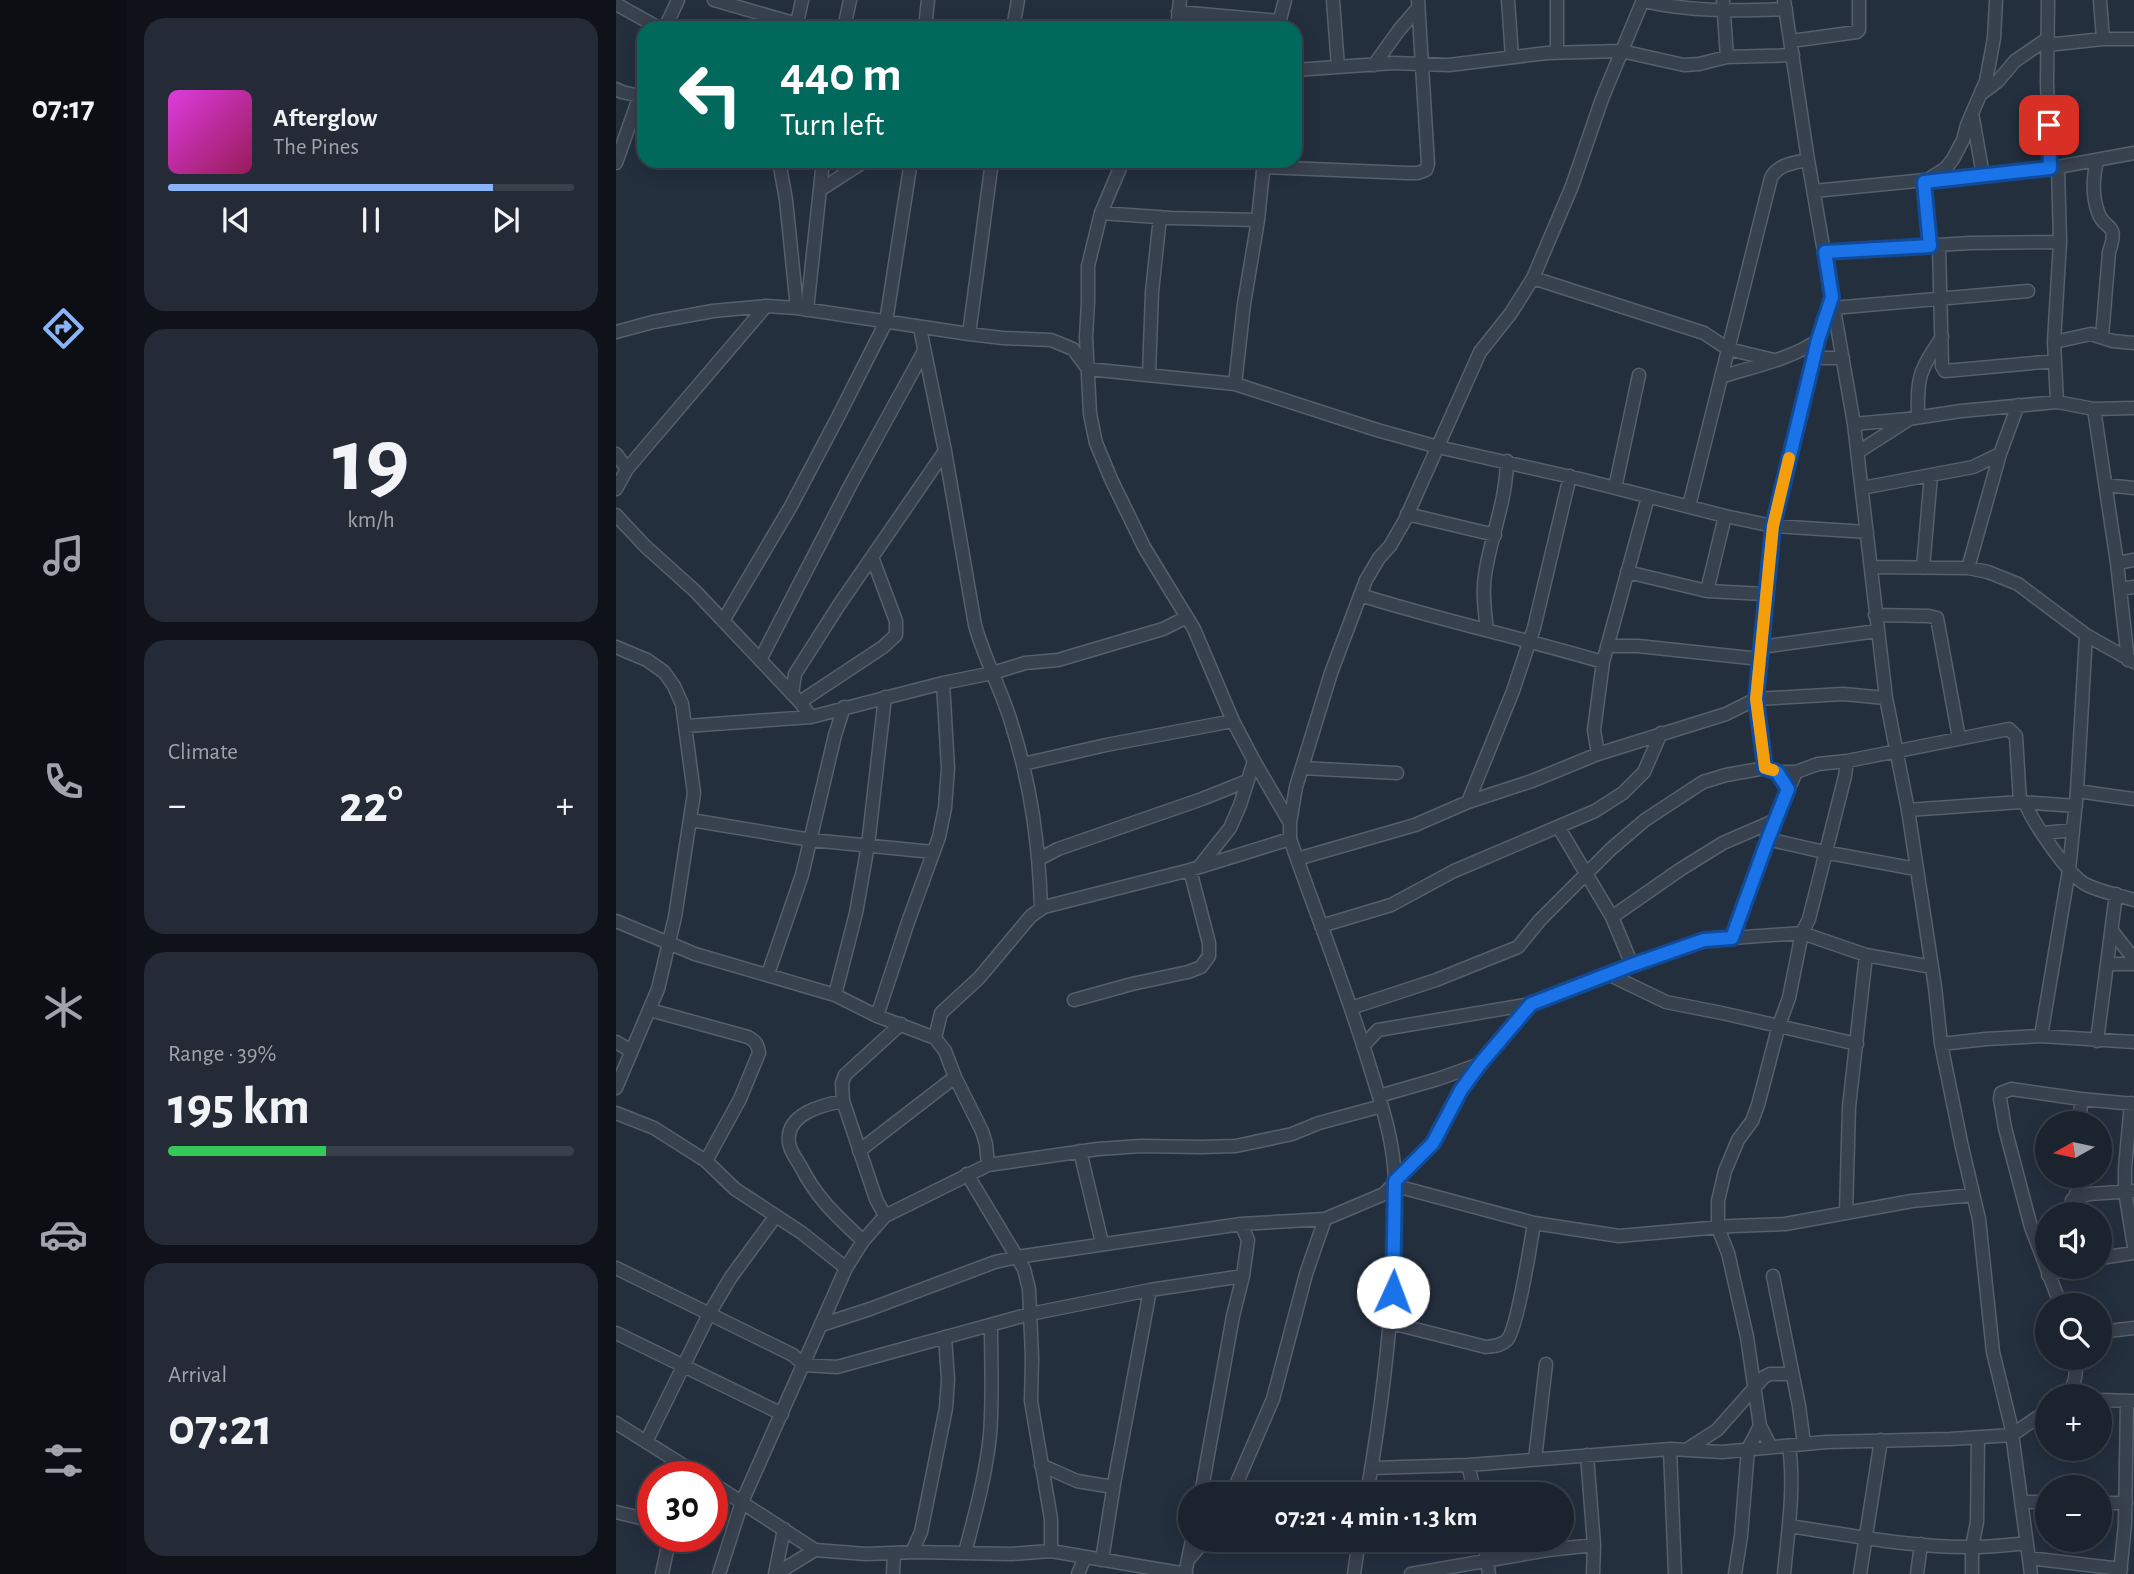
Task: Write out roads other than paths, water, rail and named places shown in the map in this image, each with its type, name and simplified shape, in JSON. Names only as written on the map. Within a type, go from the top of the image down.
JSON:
[{"type":"street","points":[[668,21],[678,0]]},
{"type":"street","points":[[714,0],[780,21]]},
{"type":"street","points":[[797,21],[802,0]]},
{"type":"street","points":[[845,21],[849,0]]},
{"type":"street","points":[[926,21],[928,0]]},
{"type":"street","points":[[1014,21],[1018,0]]},
{"type":"street","points":[[1279,21],[1285,0]]},
{"type":"street","points":[[1333,0],[1338,67]]},
{"type":"street","points":[[1508,0],[1512,57]]},
{"type":"street","points":[[1557,0],[1557,53]]},
{"type":"street","points":[[1369,1482],[1391,1323],[1393,1156],[1380,1101],[1351,1008],[1290,839],[1296,787],[1331,673],[1366,580],[1396,537],[1480,352],[1511,313],[1533,278],[1572,186],[1602,99],[1643,0],[1670,7],[1785,5],[1808,160],[1854,424],[1886,698],[1908,810],[1941,1044],[1979,1219],[1993,1352],[2012,1435],[2031,1574]]},
{"type":"street","points":[[1791,41],[1857,32],[1859,0]]},
{"type":"street","points":[[1924,182],[1946,168],[1953,159],[1981,94],[1994,38],[1996,0]]},
{"type":"street","points":[[2048,0],[2047,42],[2060,242],[2054,342],[2057,402]]},
{"type":"street","points":[[2100,0],[2103,39]]},
{"type":"street","points":[[1374,65],[1418,4]]},
{"type":"street","points":[[1302,166],[1407,173],[1426,170],[1428,164],[1418,4]]},
{"type":"street","points":[[1179,6],[1257,21]]},
{"type":"street","points":[[1723,6],[1727,57]]},
{"type":"street","points":[[618,9],[644,21]]},
{"type":"street","points":[[1981,94],[1998,81],[2015,61],[2047,42],[2134,39]]},
{"type":"street","points":[[1302,70],[1374,65],[1449,65],[1557,53],[1621,51],[1684,65],[1727,57],[1793,55]]},
{"type":"street","points":[[616,89],[631,95],[637,94]]},
{"type":"street","points":[[616,163],[637,108]]},
{"type":"street","points":[[1972,113],[1983,174]]},
{"type":"street","points":[[1814,191],[2054,168],[2134,153]]},
{"type":"street","points":[[1689,506],[1771,178],[1781,166],[1808,160]]},
{"type":"street","points":[[2097,161],[2093,177],[2098,213],[2113,232],[2102,337]]},
{"type":"street","points":[[780,168],[802,309]]},
{"type":"street","points":[[802,309],[822,168]]},
{"type":"street","points":[[820,190],[854,168]]},
{"type":"street","points":[[723,621],[790,506],[886,322],[910,168]]},
{"type":"street","points":[[969,334],[991,168]]},
{"type":"street","points":[[1120,168],[1101,212],[1088,266],[1086,337],[1090,414],[1096,443],[1144,547],[1194,629],[1233,721],[1290,823]]},
{"type":"street","points":[[1235,384],[1264,168]]},
{"type":"street","points":[[1924,182],[1941,299],[1942,366],[1945,371],[2055,361]]},
{"type":"street","points":[[1101,212],[1258,220]]},
{"type":"street","points":[[1149,374],[1152,292],[1160,217]]},
{"type":"street","points":[[1825,252],[1970,243],[2060,242]]},
{"type":"street","points":[[1533,278],[1704,333],[1728,349],[1779,359],[1813,361],[1843,358]]},
{"type":"street","points":[[1833,303],[1941,299],[2028,291]]},
{"type":"street","points":[[1788,789],[1771,770],[1756,699],[1765,594],[1773,526],[1818,340],[1833,303]]},
{"type":"street","points":[[616,489],[627,469],[766,306]]},
{"type":"street","points":[[616,332],[713,311],[766,306],[969,334],[1051,340],[1073,349],[1088,369],[1235,384],[1438,447],[1570,476],[1725,516],[1773,526],[1867,532]]},
{"type":"street","points":[[920,328],[945,451],[975,625],[1011,723],[1030,790],[1039,859],[1041,909]]},
{"type":"street","points":[[2054,342],[2091,334],[2113,341],[2134,343]]},
{"type":"street","points":[[1913,418],[1922,369],[1942,337]]},
{"type":"street","points":[[1721,377],[1779,359],[1818,340]]},
{"type":"street","points":[[760,660],[924,351]]},
{"type":"street","points":[[1615,488],[1639,375]]},
{"type":"street","points":[[1854,424],[2057,402],[2094,409],[2134,408]]},
{"type":"street","points":[[1968,568],[2000,454],[2018,405]]},
{"type":"street","points":[[2094,409],[2120,589],[2129,631],[2131,661]]},
{"type":"street","points":[[1858,452],[1913,418]]},
{"type":"street","points":[[796,698],[795,674],[945,451]]},
{"type":"street","points":[[616,454],[627,469]]},
{"type":"street","points":[[1862,488],[1973,467],[2000,454]]},
{"type":"street","points":[[1487,630],[1483,591],[1485,573],[1504,498],[1507,461]]},
{"type":"street","points":[[1973,467],[1995,475]]},
{"type":"street","points":[[1923,568],[1931,475]]},
{"type":"street","points":[[1468,802],[1513,691],[1530,640],[1570,476]]},
{"type":"street","points":[[2106,485],[2134,488]]},
{"type":"street","points":[[1598,754],[1594,730],[1603,662],[1647,497]]},
{"type":"street","points":[[1407,514],[1495,535]]},
{"type":"street","points":[[616,515],[645,546],[695,591],[811,716]]},
{"type":"street","points":[[1707,591],[1725,516]]},
{"type":"street","points":[[796,698],[883,647],[896,635],[896,621],[872,557]]},
{"type":"street","points":[[2117,563],[2134,561]]},
{"type":"street","points":[[1871,567],[1968,568],[1988,572],[2018,584],[2086,635],[2131,661]]},
{"type":"street","points":[[1627,572],[1707,591],[1765,594]]},
{"type":"street","points":[[2120,589],[2134,587]]},
{"type":"street","points":[[1360,596],[1603,662]]},
{"type":"street","points":[[1875,615],[1937,618],[1959,738]]},
{"type":"street","points":[[686,726],[811,716],[1025,663],[1058,660],[1163,629],[1187,617]]},
{"type":"street","points":[[1607,646],[1760,653],[1877,631]]},
{"type":"street","points":[[2041,1036],[2069,870],[2076,806],[2086,635]]},
{"type":"street","points":[[616,647],[647,660],[664,672],[674,686],[682,704],[694,793],[675,917],[658,989],[616,1088]]},
{"type":"street","points":[[777,678],[795,674]]},
{"type":"street","points":[[877,1016],[939,837],[945,808],[948,768],[943,683]]},
{"type":"street","points":[[1297,859],[1415,825],[1468,802],[1532,781],[1598,754],[1726,713],[1756,699],[1843,694],[1886,698]]},
{"type":"street","points":[[835,995],[856,914],[868,845],[885,697]]},
{"type":"street","points":[[768,974],[802,875],[844,707]]},
{"type":"street","points":[[826,711],[835,735]]},
{"type":"street","points":[[1023,764],[1233,721]]},
{"type":"street","points":[[1351,1008],[1392,996],[1509,953],[1518,947],[1540,920],[1611,849],[1645,820],[1703,782],[1726,775],[1771,770],[1796,772],[1818,764],[1847,761],[2001,730],[2009,729],[2016,736],[2022,802],[2069,870],[2087,885],[2134,900]]},
{"type":"street","points":[[1321,926],[1391,905],[1454,872],[1595,811],[1623,793],[1644,772],[1661,733]]},
{"type":"street","points":[[1194,868],[1230,828],[1254,761]]},
{"type":"street","points":[[1771,1447],[1760,1426],[1739,1296],[1728,1253],[1718,1228],[1718,1201],[1725,1171],[1738,1140],[1752,1121],[1758,1105],[1789,998],[1802,933],[1809,919],[1847,761]]},
{"type":"street","points":[[1302,768],[1397,773]]},
{"type":"street","points":[[1732,938],[1796,772]]},
{"type":"street","points":[[1039,859],[1058,849],[1247,781]]},
{"type":"street","points":[[2077,791],[2134,799]]},
{"type":"street","points":[[1908,810],[2022,802],[2076,806]]},
{"type":"street","points":[[691,820],[811,840],[933,852]]},
{"type":"street","points":[[1612,917],[1723,843],[1776,820]]},
{"type":"street","points":[[1559,828],[1612,917],[1632,965]]},
{"type":"street","points":[[2043,833],[2073,830]]},
{"type":"street","points":[[935,1038],[941,1013],[979,978],[1031,916],[1041,909],[1290,839]]},
{"type":"street","points":[[1768,839],[1916,869]]},
{"type":"street","points":[[1074,1000],[1201,967],[1209,956],[1209,943],[1194,868]]},
{"type":"street","points":[[2096,1041],[2116,894]]},
{"type":"street","points":[[616,921],[695,954],[835,995],[877,1016],[935,1038],[945,1051],[954,1077],[982,1131],[988,1165]]},
{"type":"street","points":[[2112,931],[2131,962]]},
{"type":"street","points":[[1361,1040],[1378,1030],[1531,1004],[1704,940],[1802,933],[1866,955],[1932,967]]},
{"type":"street","points":[[1846,1213],[1849,1107],[1866,955]]},
{"type":"street","points":[[2109,957],[2131,962]]},
{"type":"street","points":[[1608,974],[1666,1002],[1857,1044]]},
{"type":"street","points":[[821,1325],[1017,1256],[1241,1224],[1325,1219],[1393,1189],[1433,1143],[1461,1090],[1480,1064],[1531,1004]]},
{"type":"street","points":[[650,1010],[748,1037],[755,1040],[758,1047],[759,1053],[740,1099],[706,1161]]},
{"type":"street","points":[[885,1216],[859,1151],[843,1101],[842,1083],[845,1075],[901,1024]]},
{"type":"street","points":[[1941,1044],[2041,1036],[2134,1042]]},
{"type":"street","points":[[616,1042],[631,1051]]},
{"type":"street","points":[[719,1574],[742,1502],[846,1268],[863,1241],[885,1216],[988,1165],[1080,1151],[1141,1146],[1236,1146],[1292,1134],[1480,1064]]},
{"type":"street","points":[[859,1151],[954,1077]]},
{"type":"street","points":[[1438,1079],[1461,1090]]},
{"type":"street","points":[[2035,1238],[2005,1128],[2000,1098],[2001,1093],[2011,1089],[2132,1103],[2124,1168],[2134,1247]]},
{"type":"street","points":[[2081,1099],[2081,1111]]},
{"type":"street","points":[[843,1101],[809,1110],[792,1125],[789,1144],[815,1193],[863,1241]]},
{"type":"street","points":[[616,1113],[654,1128],[706,1161],[735,1189],[809,1238],[846,1268]]},
{"type":"street","points":[[1080,1151],[1102,1243]]},
{"type":"street","points":[[2104,1193],[2124,1168]]},
{"type":"street","points":[[967,1174],[1017,1256],[1024,1269],[1029,1289],[1031,1401],[1051,1519],[1051,1551]]},
{"type":"street","points":[[1393,1189],[1534,1223],[1619,1236],[1785,1224],[1912,1201],[1973,1195]]},
{"type":"street","points":[[2079,1190],[2104,1193],[2129,1191]]},
{"type":"street","points":[[646,1442],[709,1314],[731,1277],[775,1217]]},
{"type":"street","points":[[1237,1482],[1273,1399],[1306,1274],[1325,1219]]},
{"type":"street","points":[[1202,1482],[1248,1240],[1260,1222]]},
{"type":"street","points":[[1391,1323],[1486,1347],[1499,1346],[1509,1339],[1523,1286],[1534,1223]]},
{"type":"street","points":[[1241,1224],[1248,1240]]},
{"type":"street","points":[[2112,1256],[2134,1253]]},
{"type":"street","points":[[616,1268],[793,1355],[804,1365],[837,1367],[1030,1314],[1150,1290],[1243,1276]]},
{"type":"street","points":[[1773,1276],[1804,1444]]},
{"type":"street","points":[[1102,1560],[1150,1290]]},
{"type":"street","points":[[965,1553],[983,1486],[989,1437],[990,1325]]},
{"type":"street","points":[[2112,1331],[2134,1328]]},
{"type":"street","points":[[616,1333],[782,1414]]},
{"type":"street","points":[[912,1552],[921,1532],[946,1408],[946,1337]]},
{"type":"street","points":[[1535,1459],[1546,1364]]},
{"type":"street","points":[[1685,1450],[1717,1430],[1764,1377],[1770,1374],[1792,1374]]},
{"type":"street","points":[[2029,1558],[2121,1572],[2130,1523],[2126,1503],[2131,1463],[2131,1401],[2112,1400]]},
{"type":"street","points":[[1371,1468],[1468,1465],[1670,1449],[1722,1452],[1804,1444],[1978,1438],[2012,1435],[2035,1419]]},
{"type":"street","points":[[616,1423],[671,1461]]},
{"type":"street","points":[[1735,1574],[1748,1449],[1760,1426]]},
{"type":"street","points":[[1972,1574],[1972,1547],[1977,1522],[1978,1438]]},
{"type":"street","points":[[1860,1574],[1881,1440]]},
{"type":"street","points":[[1784,1574],[1792,1462],[1789,1446]]},
{"type":"street","points":[[1670,1449],[1675,1574]]},
{"type":"street","points":[[1587,1455],[1594,1545],[1592,1574]]},
{"type":"street","points":[[1041,1465],[1077,1481],[1113,1487]]},
{"type":"street","points":[[1468,1465],[1472,1482]]},
{"type":"street","points":[[728,1493],[784,1529],[810,1553]]},
{"type":"street","points":[[2021,1502],[2035,1502]]},
{"type":"street","points":[[2112,1503],[2126,1503]]},
{"type":"street","points":[[616,1512],[637,1517]]},
{"type":"street","points":[[1789,1526],[1921,1544],[1972,1547],[2027,1543]]},
{"type":"street","points":[[776,1574],[784,1529]]},
{"type":"street","points":[[1917,1574],[1921,1544]]},
{"type":"street","points":[[1411,1574],[1488,1568],[1548,1550],[1594,1545]]},
{"type":"street","points":[[776,1574],[810,1553],[1011,1554],[1051,1551],[1102,1560],[1135,1570],[1186,1574],[1190,1552]]},
{"type":"street","points":[[662,1574],[667,1552]]},
{"type":"street","points":[[1189,1559],[1195,1552]]},
{"type":"street","points":[[1354,1574],[1357,1552]]},
{"type":"street","points":[[803,1574],[810,1553]]},
{"type":"street","points":[[893,1574],[894,1553]]},
{"type":"street","points":[[1078,1574],[1086,1557]]}]
